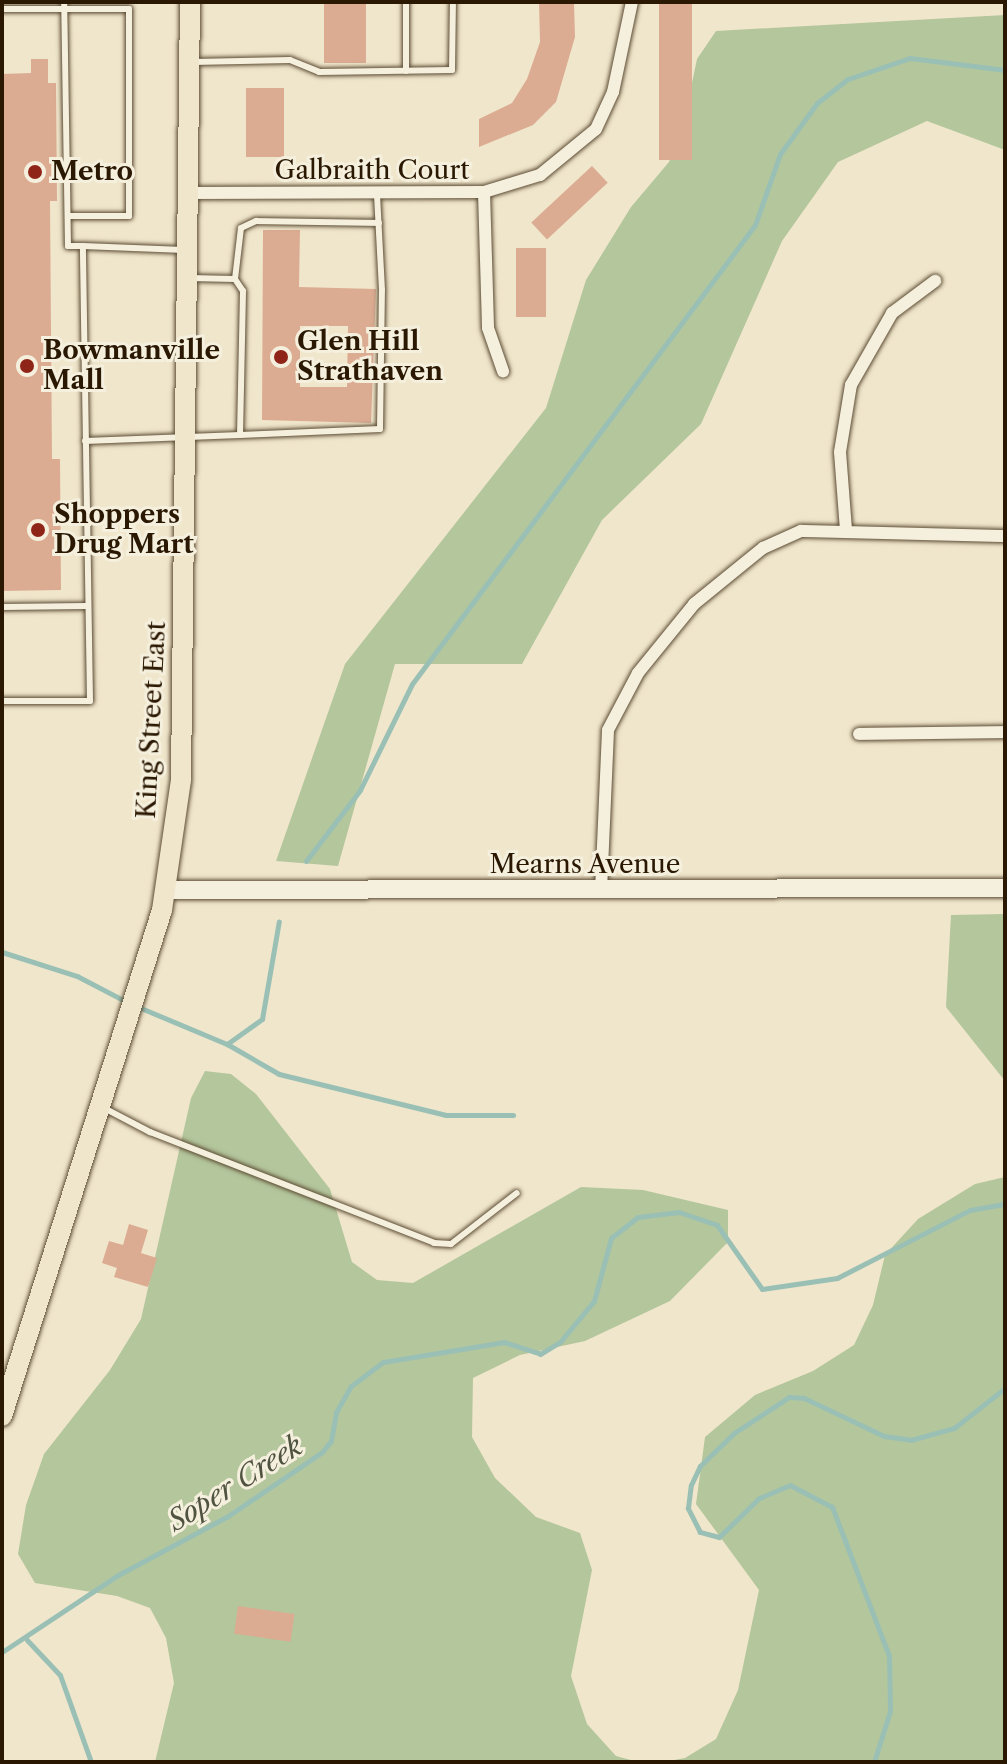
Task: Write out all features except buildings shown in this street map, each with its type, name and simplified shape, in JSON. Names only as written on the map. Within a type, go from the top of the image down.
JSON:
[{"type":"main road","name":"King Street East","points":[[2,1416],[166,890],[181,780],[190,2]]},
{"type":"street","name":"Galbraith Court","points":[[188,193],[484,192],[540,175],[596,129],[613,92],[632,2]]},
{"type":"street","points":[[484,192],[488,328],[503,371]]},
{"type":"street","points":[[846,530],[840,452],[851,385],[892,313],[935,281]]},
{"type":"street","points":[[601,891],[608,730],[638,673],[694,604],[763,548],[801,531],[1005,536]]},
{"type":"street","points":[[859,734],[1005,732]]},
{"type":"street","name":"Mearns Avenue","points":[[166,890],[1005,888]]},
{"type":"lane","points":[[406,2],[406,71]]},
{"type":"lane","points":[[190,62],[290,60],[319,72],[452,70],[453,2]]},
{"type":"lane","points":[[2,9],[64,5],[129,9],[129,216],[69,216]]},
{"type":"lane","points":[[64,5],[68,246],[186,250]]},
{"type":"lane","points":[[85,441],[380,429],[377,193]]},
{"type":"lane","points":[[240,435],[243,291],[235,279],[238,234],[246,223],[379,223]]},
{"type":"lane","points":[[2,701],[90,701],[86,606],[83,246]]},
{"type":"lane","points":[[186,278],[235,279]]},
{"type":"lane","points":[[2,607],[86,606]]},
{"type":"lane","points":[[100,1106],[150,1132],[434,1243],[451,1244],[517,1193]]},
{"type":"green space","points":[[1005,15],[1005,150],[927,121],[838,162],[782,241],[701,424],[602,520],[522,664],[395,664],[338,866],[276,861],[345,664],[546,408],[586,280],[631,207],[669,162],[683,126],[697,59],[716,31]]},
{"type":"green space","points":[[1005,914],[1005,1081],[946,1007],[951,915]]},
{"type":"green space","points":[[205,1071],[231,1074],[256,1094],[330,1189],[352,1262],[377,1280],[413,1283],[581,1187],[643,1190],[728,1210],[728,1242],[670,1301],[585,1341],[520,1355],[473,1378],[472,1437],[495,1478],[536,1517],[580,1533],[592,1570],[571,1676],[587,1724],[616,1756],[638,1762],[155,1762],[174,1683],[166,1638],[150,1608],[117,1596],[35,1583],[18,1554],[26,1505],[44,1454],[110,1370],[141,1319],[191,1098]]},
{"type":"green space","points":[[1005,1177],[1005,1762],[663,1762],[685,1758],[716,1739],[738,1690],[759,1590],[696,1504],[705,1437],[755,1395],[813,1371],[854,1345],[873,1305],[885,1255],[918,1219],[975,1184]]},
{"type":"waterway","points":[[306,861],[360,790],[412,684],[755,225],[780,154],[817,103],[848,79],[910,58],[1005,70]]},
{"type":"waterway","points":[[227,1044],[262,1019],[279,921]]},
{"type":"waterway","points":[[2,952],[77,976],[127,1002]]},
{"type":"waterway","points":[[136,1006],[227,1044],[279,1074],[446,1115],[513,1115]]},
{"type":"waterway","name":"Soper Creek","points":[[2,1652],[118,1575],[228,1516],[322,1452],[331,1441],[336,1412],[351,1386],[383,1362],[504,1342],[540,1354],[560,1342],[594,1301],[611,1238],[638,1217],[679,1212],[717,1225],[762,1289],[837,1278],[970,1210],[1005,1204]]},
{"type":"waterway","name":"Soper Creek","points":[[874,1762],[890,1711],[889,1656],[832,1507],[790,1485],[759,1498],[719,1537],[700,1532],[688,1508],[691,1485],[700,1466],[734,1433],[789,1397],[804,1398],[884,1436],[911,1440],[954,1428],[1005,1388]]},
{"type":"waterway","points":[[27,1640],[60,1675],[91,1762]]},
{"type":"place","name":"Metro","points":[[35,172]]},
{"type":"place","name":"Glen Hill Strathaven","points":[[281,357]]},
{"type":"place","name":"Bowmanville Mall","points":[[27,366]]},
{"type":"place","name":"Shoppers Drug Mart","points":[[38,530]]}]
